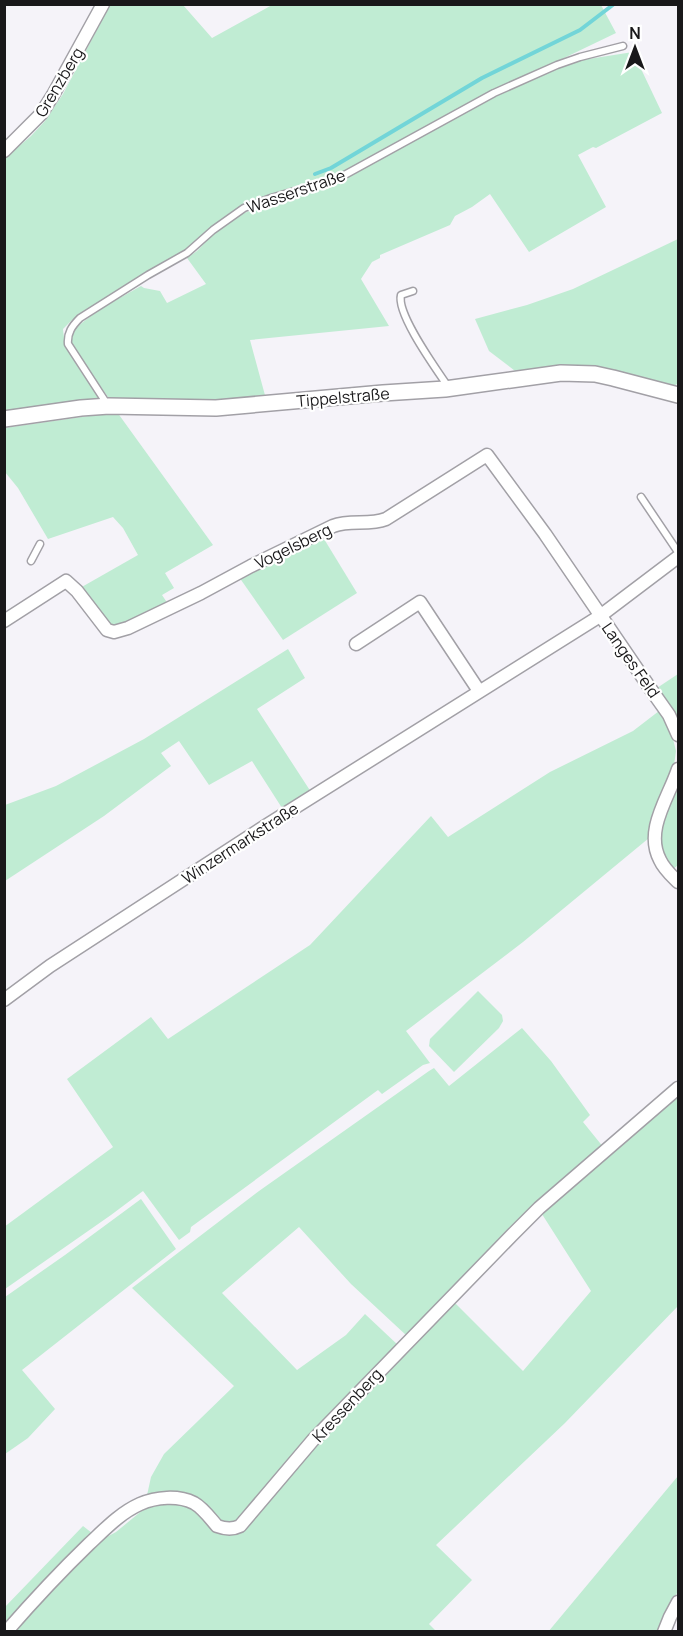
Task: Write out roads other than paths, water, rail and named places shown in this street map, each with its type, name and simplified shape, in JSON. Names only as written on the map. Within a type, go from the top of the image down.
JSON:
[{"type":"street","name":"Grenzberg","points":[[4,151],[41,114],[103,4]]},
{"type":"street","name":"Tippelstraße","points":[[4,419],[109,406],[188,408],[243,406],[449,389],[561,373],[613,378],[678,395]]},
{"type":"street","name":"Vogelsberg","points":[[4,621],[66,581],[77,591],[107,630],[114,632],[128,628],[333,526],[347,522],[377,522],[386,519],[487,455],[545,534],[600,616]]},
{"type":"street","name":"Winzermarkstraße","points":[[4,1000],[50,966],[267,825],[600,616],[678,557]]},
{"type":"street","points":[[356,644],[420,602],[479,691]]},
{"type":"street","name":"Langes Feld","points":[[600,616],[669,715],[678,735]]},
{"type":"street","points":[[678,769],[658,820],[655,848],[661,862],[678,882]]},
{"type":"street","name":"Kressenberg","points":[[6,1632],[58,1573],[111,1523],[141,1503],[154,1499],[181,1499],[195,1503],[217,1526],[229,1529],[240,1526],[313,1440],[519,1227],[677,1091]]},
{"type":"street","points":[[664,1632],[678,1602]]},
{"type":"lane","name":"Wasserstraße","points":[[109,406],[68,344],[71,328],[80,318],[148,275],[187,254],[213,230],[244,208],[339,178],[494,93],[557,65],[622,46]]},
{"type":"lane","points":[[413,291],[401,295],[399,301],[419,342],[449,389]]},
{"type":"lane","points":[[641,497],[678,552]]},
{"type":"lane","points":[[31,561],[39,544]]},
{"type":"waterway","points":[[315,174],[331,168],[482,78],[580,30],[614,4]]}]
